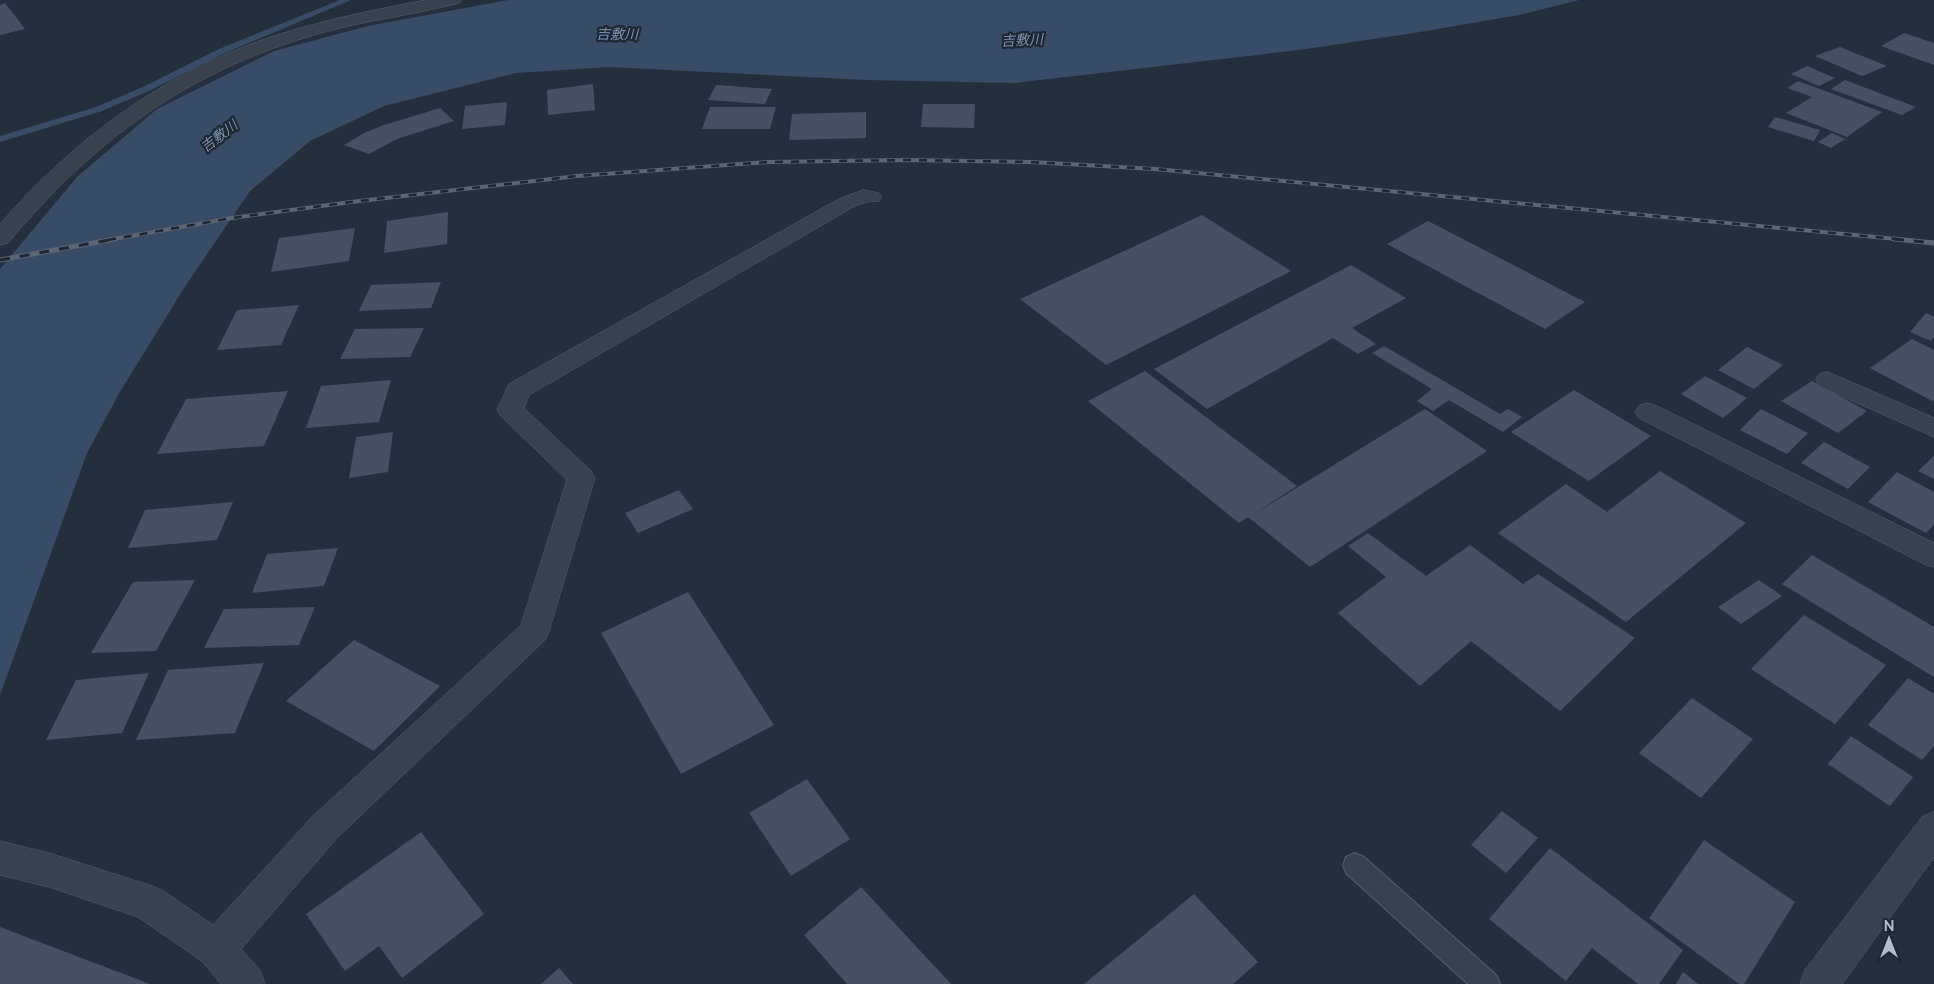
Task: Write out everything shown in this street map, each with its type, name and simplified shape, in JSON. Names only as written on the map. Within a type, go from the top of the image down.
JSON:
[{"type":"street","points":[[0,238],[74,161],[107,132],[151,102],[216,66],[273,42],[366,17],[453,0]]},
{"type":"street","points":[[216,949],[325,827],[534,631],[581,478],[510,410],[518,390],[846,203],[864,196],[872,198]]},
{"type":"street","points":[[1828,380],[1934,428]]},
{"type":"street","points":[[1648,412],[1934,556]]},
{"type":"street","points":[[1820,984],[1934,828]]},
{"type":"street","points":[[0,858],[49,870],[149,904],[216,949],[246,984]]},
{"type":"lane","points":[[1355,865],[1487,984]]},
{"type":"water","name":"吉敷川","points":[[508,0],[1579,0],[1519,15],[1299,50],[1014,83],[867,80],[609,67],[516,73],[384,106],[310,141],[250,191],[186,285],[121,390],[87,453],[0,695],[0,269],[77,177],[157,109],[274,51],[368,26]]},
{"type":"building","points":[[5,3],[25,29],[0,35],[0,5]]},
{"type":"building","points":[[1904,33],[1934,43],[1934,65],[1881,46]]},
{"type":"building","points":[[1840,47],[1887,66],[1862,76],[1815,56]]},
{"type":"building","points":[[1807,66],[1835,78],[1819,86],[1791,74]]},
{"type":"building","points":[[1845,80],[1916,107],[1902,115],[1831,89]]},
{"type":"building","points":[[1798,81],[1882,112],[1847,137],[1786,113],[1812,97],[1787,88]]},
{"type":"building","points":[[593,84],[595,110],[548,115],[547,90]]},
{"type":"building","points":[[716,85],[772,89],[765,104],[708,100]]},
{"type":"building","points":[[507,102],[505,125],[462,129],[465,106]]},
{"type":"building","points":[[923,104],[975,104],[974,128],[921,127]]},
{"type":"building","points":[[710,107],[776,107],[770,129],[702,129]]},
{"type":"building","points":[[440,108],[454,121],[397,139],[369,154],[344,145],[364,133],[384,125]]},
{"type":"building","points":[[866,112],[866,138],[789,140],[792,114]]},
{"type":"building","points":[[1775,117],[1820,130],[1814,141],[1768,127]]},
{"type":"building","points":[[1832,133],[1845,139],[1831,148],[1818,142]]},
{"type":"building","points":[[448,212],[447,244],[384,253],[387,221]]},
{"type":"building","points":[[1202,215],[1291,271],[1106,365],[1020,299]]},
{"type":"building","points":[[1428,221],[1585,302],[1545,329],[1387,244]]},
{"type":"building","points":[[355,228],[349,261],[271,272],[279,238]]},
{"type":"building","points":[[1351,265],[1406,298],[1352,328],[1376,344],[1358,354],[1333,338],[1207,409],[1154,369]]},
{"type":"building","points":[[441,282],[431,308],[359,311],[371,285]]},
{"type":"building","points":[[299,305],[281,345],[217,350],[237,310]]},
{"type":"building","points":[[1926,313],[1934,317],[1934,337],[1931,341],[1910,332]]},
{"type":"building","points":[[424,328],[410,357],[340,359],[355,329]]},
{"type":"building","points":[[1912,339],[1934,350],[1934,399],[1932,401],[1870,368]]},
{"type":"building","points":[[1384,346],[1500,414],[1508,409],[1522,417],[1503,432],[1449,400],[1433,411],[1417,401],[1432,389],[1372,353]]},
{"type":"building","points":[[1747,347],[1783,365],[1754,389],[1718,370]]},
{"type":"building","points":[[1145,371],[1297,486],[1251,516],[1425,409],[1487,451],[1310,567],[1248,517],[1239,523],[1088,401]]},
{"type":"building","points":[[1705,376],[1747,398],[1723,418],[1681,394]]},
{"type":"building","points":[[391,380],[379,422],[306,428],[321,386]]},
{"type":"building","points":[[1812,381],[1867,411],[1838,433],[1781,401]]},
{"type":"building","points":[[1574,390],[1651,436],[1589,481],[1511,432]]},
{"type":"building","points":[[288,391],[264,446],[157,454],[186,399]]},
{"type":"building","points":[[1761,409],[1808,433],[1787,454],[1740,430]]},
{"type":"building","points":[[393,432],[388,472],[349,478],[356,437]]},
{"type":"building","points":[[1824,442],[1870,467],[1848,489],[1801,463]]},
{"type":"building","points":[[1934,456],[1934,479],[1918,471]]},
{"type":"building","points":[[1660,471],[1746,523],[1626,622],[1498,533],[1566,484],[1607,512]]},
{"type":"building","points":[[1897,472],[1934,492],[1934,525],[1926,533],[1868,502]]},
{"type":"building","points":[[679,490],[693,509],[638,533],[625,513]]},
{"type":"building","points":[[233,502],[217,540],[128,548],[145,510]]},
{"type":"building","points":[[1368,533],[1426,576],[1470,545],[1523,584],[1538,574],[1635,638],[1560,711],[1471,641],[1420,686],[1338,613],[1386,577],[1348,546]]},
{"type":"building","points":[[338,548],[324,586],[252,593],[267,554]]},
{"type":"building","points":[[1812,555],[1934,627],[1934,677],[1782,584]]},
{"type":"building","points":[[195,580],[156,651],[91,653],[133,582]]},
{"type":"building","points":[[1759,580],[1782,596],[1741,624],[1718,607]]},
{"type":"building","points":[[688,592],[774,725],[681,774],[601,633]]},
{"type":"building","points":[[315,607],[299,645],[204,648],[224,609]]},
{"type":"building","points":[[1804,615],[1886,665],[1835,724],[1751,669]]},
{"type":"building","points":[[354,640],[440,686],[374,751],[286,701]]},
{"type":"building","points":[[264,663],[235,733],[136,740],[168,670]]},
{"type":"building","points":[[149,673],[122,733],[46,740],[76,680]]},
{"type":"building","points":[[1908,678],[1934,694],[1934,746],[1922,760],[1868,725]]},
{"type":"building","points":[[1692,698],[1753,739],[1701,798],[1639,753]]},
{"type":"building","points":[[1851,736],[1913,777],[1890,806],[1828,764]]},
{"type":"building","points":[[807,779],[850,839],[791,876],[749,813]]},
{"type":"building","points":[[1502,811],[1538,838],[1506,873],[1471,845]]},
{"type":"building","points":[[421,832],[484,914],[402,978],[379,946],[345,971],[306,914]]},
{"type":"building","points":[[1704,840],[1795,902],[1744,984],[1739,984],[1649,918]]},
{"type":"building","points":[[1550,848],[1683,950],[1659,984],[1638,984],[1592,948],[1566,981],[1489,919]]},
{"type":"building","points":[[861,887],[951,984],[847,984],[804,935]]},
{"type":"building","points":[[1194,894],[1258,962],[1233,984],[1084,984]]},
{"type":"building","points":[[0,927],[150,984],[0,984]]},
{"type":"building","points":[[559,968],[573,984],[541,984]]},
{"type":"building","points":[[1683,972],[1698,984],[1676,984]]},
{"type":"waterway","points":[[0,139],[99,109],[148,88],[222,51],[347,0]]},
{"type":"railway","points":[[108,240],[232,218],[351,202],[577,176],[768,162],[905,160],[1031,162],[1155,169],[1907,240]]},
{"type":"railway","points":[[0,260],[115,239]]},
{"type":"railway","points":[[1894,239],[1934,243]]}]
